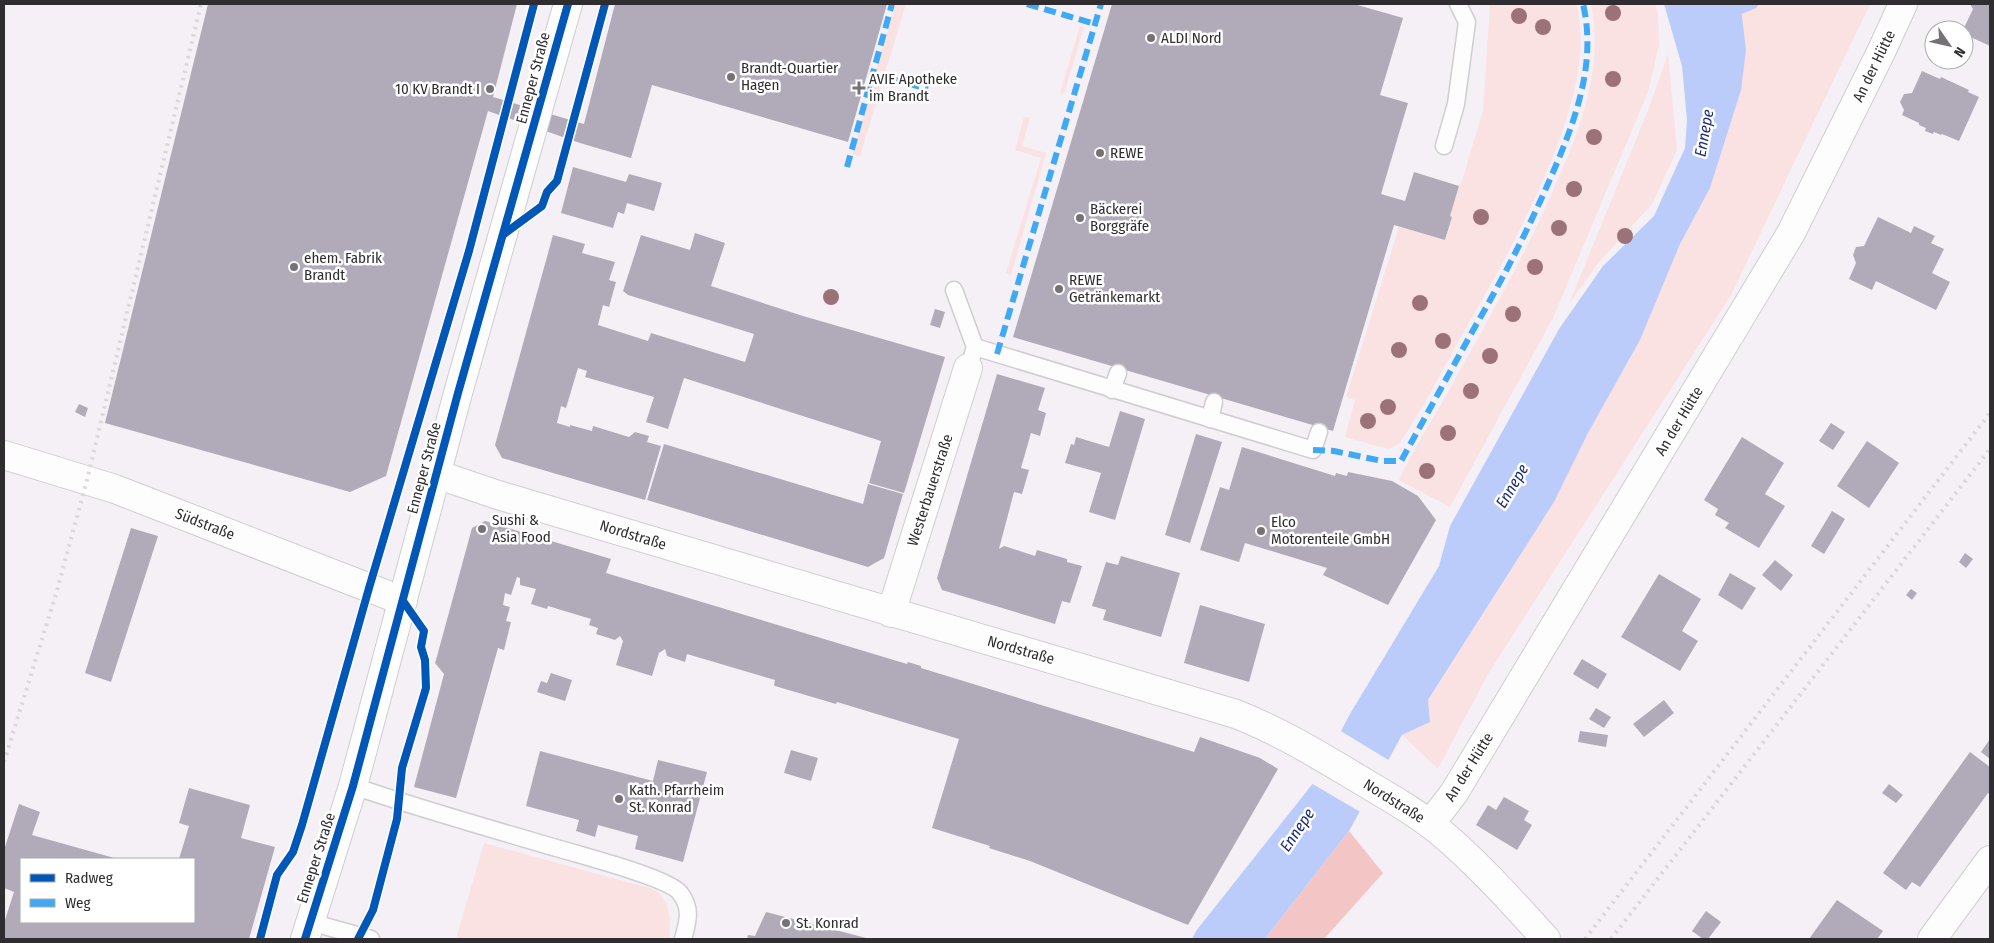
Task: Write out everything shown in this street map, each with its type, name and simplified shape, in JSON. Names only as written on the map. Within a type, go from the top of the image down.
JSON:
[{"type":"street","name":"Enneper Straße","points":[[307,931],[353,786],[436,474],[568,4]]},
{"type":"street","name":"An der Hütte","points":[[1430,824],[1454,793],[1791,233],[1903,4]]},
{"type":"street","name":"Westerbauerstraße","points":[[891,612],[972,358]]},
{"type":"street","name":"Südstraße","points":[[4,455],[115,489],[403,601]]},
{"type":"street","name":"Nordstraße","points":[[436,474],[1236,714],[1285,735],[1402,805],[1430,824],[1454,844],[1546,939]]},
{"type":"street","points":[[1932,939],[1990,860]]},
{"type":"lane","points":[[1444,146],[1456,104],[1467,22],[1458,4]]},
{"type":"lane","points":[[954,290],[972,358],[1112,390],[1313,450],[1319,432]]},
{"type":"lane","points":[[1112,390],[1118,373]]},
{"type":"lane","points":[[1210,419],[1214,402]]},
{"type":"lane","points":[[353,786],[671,884],[680,892],[687,903],[689,918],[684,939]]},
{"type":"lane","points":[[307,931],[371,939]]},
{"type":"shaded area","points":[[896,4],[906,4],[885,72],[876,70]]},
{"type":"shaded area","points":[[1490,4],[1576,4],[1581,42],[1575,84],[1563,130],[1523,224],[1422,407],[1399,444],[1388,449],[1345,437],[1355,400],[1346,397],[1399,227],[1446,240],[1452,217],[1450,216],[1483,111]]},
{"type":"shaded area","points":[[1591,4],[1655,4],[1658,13],[1659,45],[1648,92],[1553,318],[1450,507],[1399,480],[1490,317],[1543,213],[1565,164],[1588,97],[1592,75],[1595,52]]},
{"type":"shaded area","points":[[1738,4],[1870,4],[1731,295],[1488,674],[1438,769],[1402,735],[1430,722],[1428,701],[1554,502],[1588,433],[1640,340],[1680,244],[1710,188],[1741,9]]},
{"type":"shaded area","points":[[1080,26],[1084,27],[1064,94],[1060,93]]},
{"type":"shaded area","points":[[1668,54],[1677,150],[1652,204],[1599,262],[1569,304],[1649,108]]},
{"type":"shaded area","points":[[875,80],[882,83],[860,156],[852,154]]},
{"type":"shaded area","points":[[1024,117],[1030,118],[1022,146],[1046,153],[1011,275],[1006,273],[1041,158],[1015,150]]},
{"type":"shaded area","points":[[1349,831],[1383,873],[1324,939],[1265,939]]},
{"type":"shaded area","points":[[484,843],[656,890],[665,901],[669,913],[669,939],[456,939]]},
{"type":"water","name":"Ennepe","points":[[1664,4],[1738,4],[1741,8],[1746,50],[1741,90],[1710,188],[1680,244],[1640,340],[1588,433],[1554,502],[1428,700],[1430,722],[1402,735],[1349,831],[1265,939],[1192,939],[1196,931],[1314,782],[1350,714],[1439,566],[1450,526],[1559,329],[1603,266],[1654,216],[1685,148],[1687,120],[1682,66]]},
{"type":"pier","points":[[1339,730],[1390,761],[1362,813],[1311,783]]},
{"type":"building","name":"ehem. Fabrik Brandt","points":[[208,4],[517,4],[493,97],[584,124],[615,4],[887,4],[848,142],[652,85],[631,158],[580,143],[488,111],[386,476],[350,492],[105,423]]},
{"type":"building","points":[[1112,4],[1354,4],[1403,18],[1380,95],[1408,103],[1381,194],[1405,201],[1414,172],[1459,186],[1445,240],[1394,225],[1333,431],[1013,337]]},
{"type":"building","points":[[1970,4],[1990,4],[1990,46],[1974,39],[1974,20],[1968,20],[1973,9]]},
{"type":"building","points":[[1922,71],[1940,79],[1941,77],[1969,90],[1968,92],[1979,97],[1959,141],[1942,134],[1934,132],[1933,134],[1925,131],[1926,128],[1919,125],[1919,123],[1902,115],[1904,110],[1900,102],[1904,94],[1912,93]]},
{"type":"building","points":[[573,167],[626,182],[629,174],[662,183],[654,211],[627,203],[624,214],[618,212],[613,228],[561,213]]},
{"type":"building","points":[[1878,217],[1911,233],[1914,226],[1935,236],[1931,243],[1944,249],[1932,273],[1950,282],[1936,310],[1876,281],[1872,290],[1849,279],[1856,263],[1853,255],[1856,247],[1864,246]]},
{"type":"building","points":[[695,233],[725,243],[711,286],[803,316],[945,357],[904,493],[869,483],[881,441],[684,378],[668,429],[646,422],[654,397],[585,377],[587,371],[578,368],[566,408],[561,406],[557,423],[592,431],[593,426],[629,437],[635,432],[649,436],[647,442],[661,446],[645,500],[502,458],[495,445],[553,235],[585,244],[582,253],[615,262],[609,280],[616,282],[609,307],[603,305],[598,325],[648,341],[651,333],[745,362],[754,334],[628,295],[623,291],[641,235],[690,250]]},
{"type":"building","points":[[935,309],[945,312],[940,328],[930,325]]},
{"type":"building","points":[[997,374],[1045,388],[1038,410],[1046,413],[1040,436],[1031,433],[1021,468],[1029,470],[1022,494],[1014,492],[999,549],[1004,546],[1035,556],[1037,550],[1067,559],[1067,562],[1082,566],[1070,603],[1062,601],[1055,624],[942,590],[937,578]]},
{"type":"building","points":[[79,404],[88,408],[85,417],[75,412]]},
{"type":"building","points":[[1120,411],[1145,419],[1115,520],[1089,512],[1101,473],[1065,463],[1071,444],[1074,445],[1076,437],[1109,447]]},
{"type":"building","points":[[1831,423],[1845,432],[1833,450],[1819,441]]},
{"type":"building","points":[[1196,434],[1222,442],[1190,543],[1165,535]]},
{"type":"building","points":[[1742,437],[1784,463],[1765,494],[1785,506],[1759,548],[1725,528],[1729,523],[1715,515],[1718,509],[1704,500]]},
{"type":"building","points":[[1867,441],[1899,463],[1869,508],[1837,486]]},
{"type":"building","points":[[664,444],[863,504],[868,484],[903,494],[884,558],[868,567],[647,500]]},
{"type":"building","points":[[1242,447],[1335,476],[1336,473],[1347,476],[1348,472],[1392,481],[1418,496],[1436,520],[1388,605],[1323,575],[1327,568],[1245,543],[1239,562],[1200,550],[1220,487],[1229,490]]},
{"type":"building","points":[[1832,511],[1845,519],[1824,554],[1811,546]]},
{"type":"building","points":[[485,521],[611,559],[606,573],[907,664],[908,662],[921,666],[921,668],[1194,752],[1200,737],[1260,758],[1278,769],[1188,925],[1030,861],[932,828],[959,739],[837,702],[836,704],[775,686],[775,680],[687,654],[685,662],[667,656],[665,649],[659,653],[652,676],[616,665],[623,641],[620,636],[615,640],[596,634],[598,628],[589,625],[591,619],[548,606],[547,609],[531,604],[536,589],[520,585],[520,578],[517,577],[511,595],[505,593],[503,605],[510,607],[506,621],[511,622],[504,650],[498,648],[456,798],[414,787],[444,674],[435,663],[472,528]]},
{"type":"building","points":[[131,528],[158,536],[111,682],[85,673]]},
{"type":"building","points":[[1965,553],[1973,559],[1966,568],[1959,562]]},
{"type":"building","points":[[1121,556],[1180,573],[1161,637],[1103,620],[1106,610],[1092,606],[1106,562],[1118,565]]},
{"type":"building","points":[[1775,560],[1793,575],[1781,591],[1762,575]]},
{"type":"building","points":[[1730,573],[1756,588],[1742,610],[1718,595]]},
{"type":"building","points":[[1659,574],[1701,599],[1682,631],[1698,641],[1680,671],[1621,637]]},
{"type":"building","points":[[1911,589],[1917,593],[1912,600],[1906,595]]},
{"type":"building","points":[[1200,605],[1265,624],[1249,682],[1184,663]]},
{"type":"building","points":[[1582,659],[1607,674],[1598,689],[1573,674]]},
{"type":"building","points":[[551,673],[572,680],[565,701],[537,692],[541,681],[547,683]]},
{"type":"building","points":[[1664,700],[1674,713],[1644,737],[1633,724]]},
{"type":"building","points":[[1596,708],[1611,717],[1604,728],[1589,719]]},
{"type":"building","points":[[1580,731],[1608,735],[1606,747],[1578,742]]},
{"type":"building","points":[[1990,739],[1990,759],[1981,752]]},
{"type":"building","points":[[791,750],[818,758],[811,781],[784,773]]},
{"type":"building","name":"Kath. Pfarrheim St. Konrad","points":[[540,751],[653,781],[658,760],[707,772],[683,862],[635,849],[638,836],[598,825],[595,837],[576,831],[579,820],[526,806]]},
{"type":"building","points":[[1970,752],[1990,767],[1990,795],[1988,793],[1920,887],[1912,882],[1906,890],[1883,873]]},
{"type":"building","points":[[1889,784],[1903,795],[1896,803],[1882,793]]},
{"type":"building","points":[[189,788],[250,805],[241,838],[275,847],[249,939],[4,939],[4,923],[14,892],[4,888],[4,850],[19,804],[40,812],[32,835],[114,858],[20,858],[20,923],[195,923],[195,858],[179,858],[189,826],[179,823]]},
{"type":"building","points":[[1504,797],[1529,811],[1524,820],[1532,825],[1517,850],[1476,825],[1488,805],[1496,810]]},
{"type":"building","points":[[1837,900],[1883,931],[1877,939],[1809,939]]},
{"type":"building","points":[[1706,911],[1721,922],[1708,939],[1703,939],[1692,931]]},
{"type":"building","name":"St. Konrad","points":[[766,912],[870,939],[747,939],[748,935],[755,936]]},
{"type":"waterway","points":[[1729,14],[1753,4]]},
{"type":"railway","points":[[4,762],[56,594],[87,480],[201,4]]},
{"type":"railway","points":[[1585,939],[1990,413]]},
{"type":"railway","points":[[1611,939],[1990,449]]},
{"type":"marked path","points":[[847,167],[892,4]]},
{"type":"marked path","points":[[1027,4],[1095,24]]},
{"type":"marked path","points":[[997,354],[1101,4]]},
{"type":"marked path","points":[[1313,450],[1334,451],[1382,461],[1401,461],[1513,257],[1539,204],[1565,142],[1580,97],[1585,74],[1587,28],[1583,4]]},
{"type":"marked path","points":[[873,74],[928,89]]},
{"type":"cycle path","points":[[260,939],[277,875],[293,852],[302,825],[369,588],[469,251],[534,4]]},
{"type":"cycle path","points":[[305,939],[353,786],[458,393],[568,4]]},
{"type":"cycle path","points":[[504,234],[542,206],[547,192],[557,181],[605,4]]},
{"type":"cycle path","points":[[358,939],[373,910],[397,819],[402,768],[426,688],[425,660],[421,647],[424,631],[403,601]]},
{"type":"place","name":"ALDI Nord","points":[[1151,38]]},
{"type":"place","name":"Brandt-Quartier Hagen","points":[[731,77]]},
{"type":"place","name":"AVIE Apotheke im Brandt","points":[[859,88]]},
{"type":"place","name":"10 KV Brandt I","points":[[490,89]]},
{"type":"place","name":"REWE","points":[[1100,153]]},
{"type":"place","name":"Bäckerei Borggräfe","points":[[1080,218]]},
{"type":"place","name":"ehem. Fabrik Brandt","points":[[294,267]]},
{"type":"place","name":"REWE Getränkemarkt","points":[[1059,289]]},
{"type":"place","name":"Sushi & Asia Food","points":[[482,529]]},
{"type":"place","name":"Elco Motorenteile GmbH","points":[[1261,531]]},
{"type":"place","name":"Kath. Pfarrheim St. Konrad","points":[[619,799]]},
{"type":"place","name":"St. Konrad","points":[[786,923]]}]
